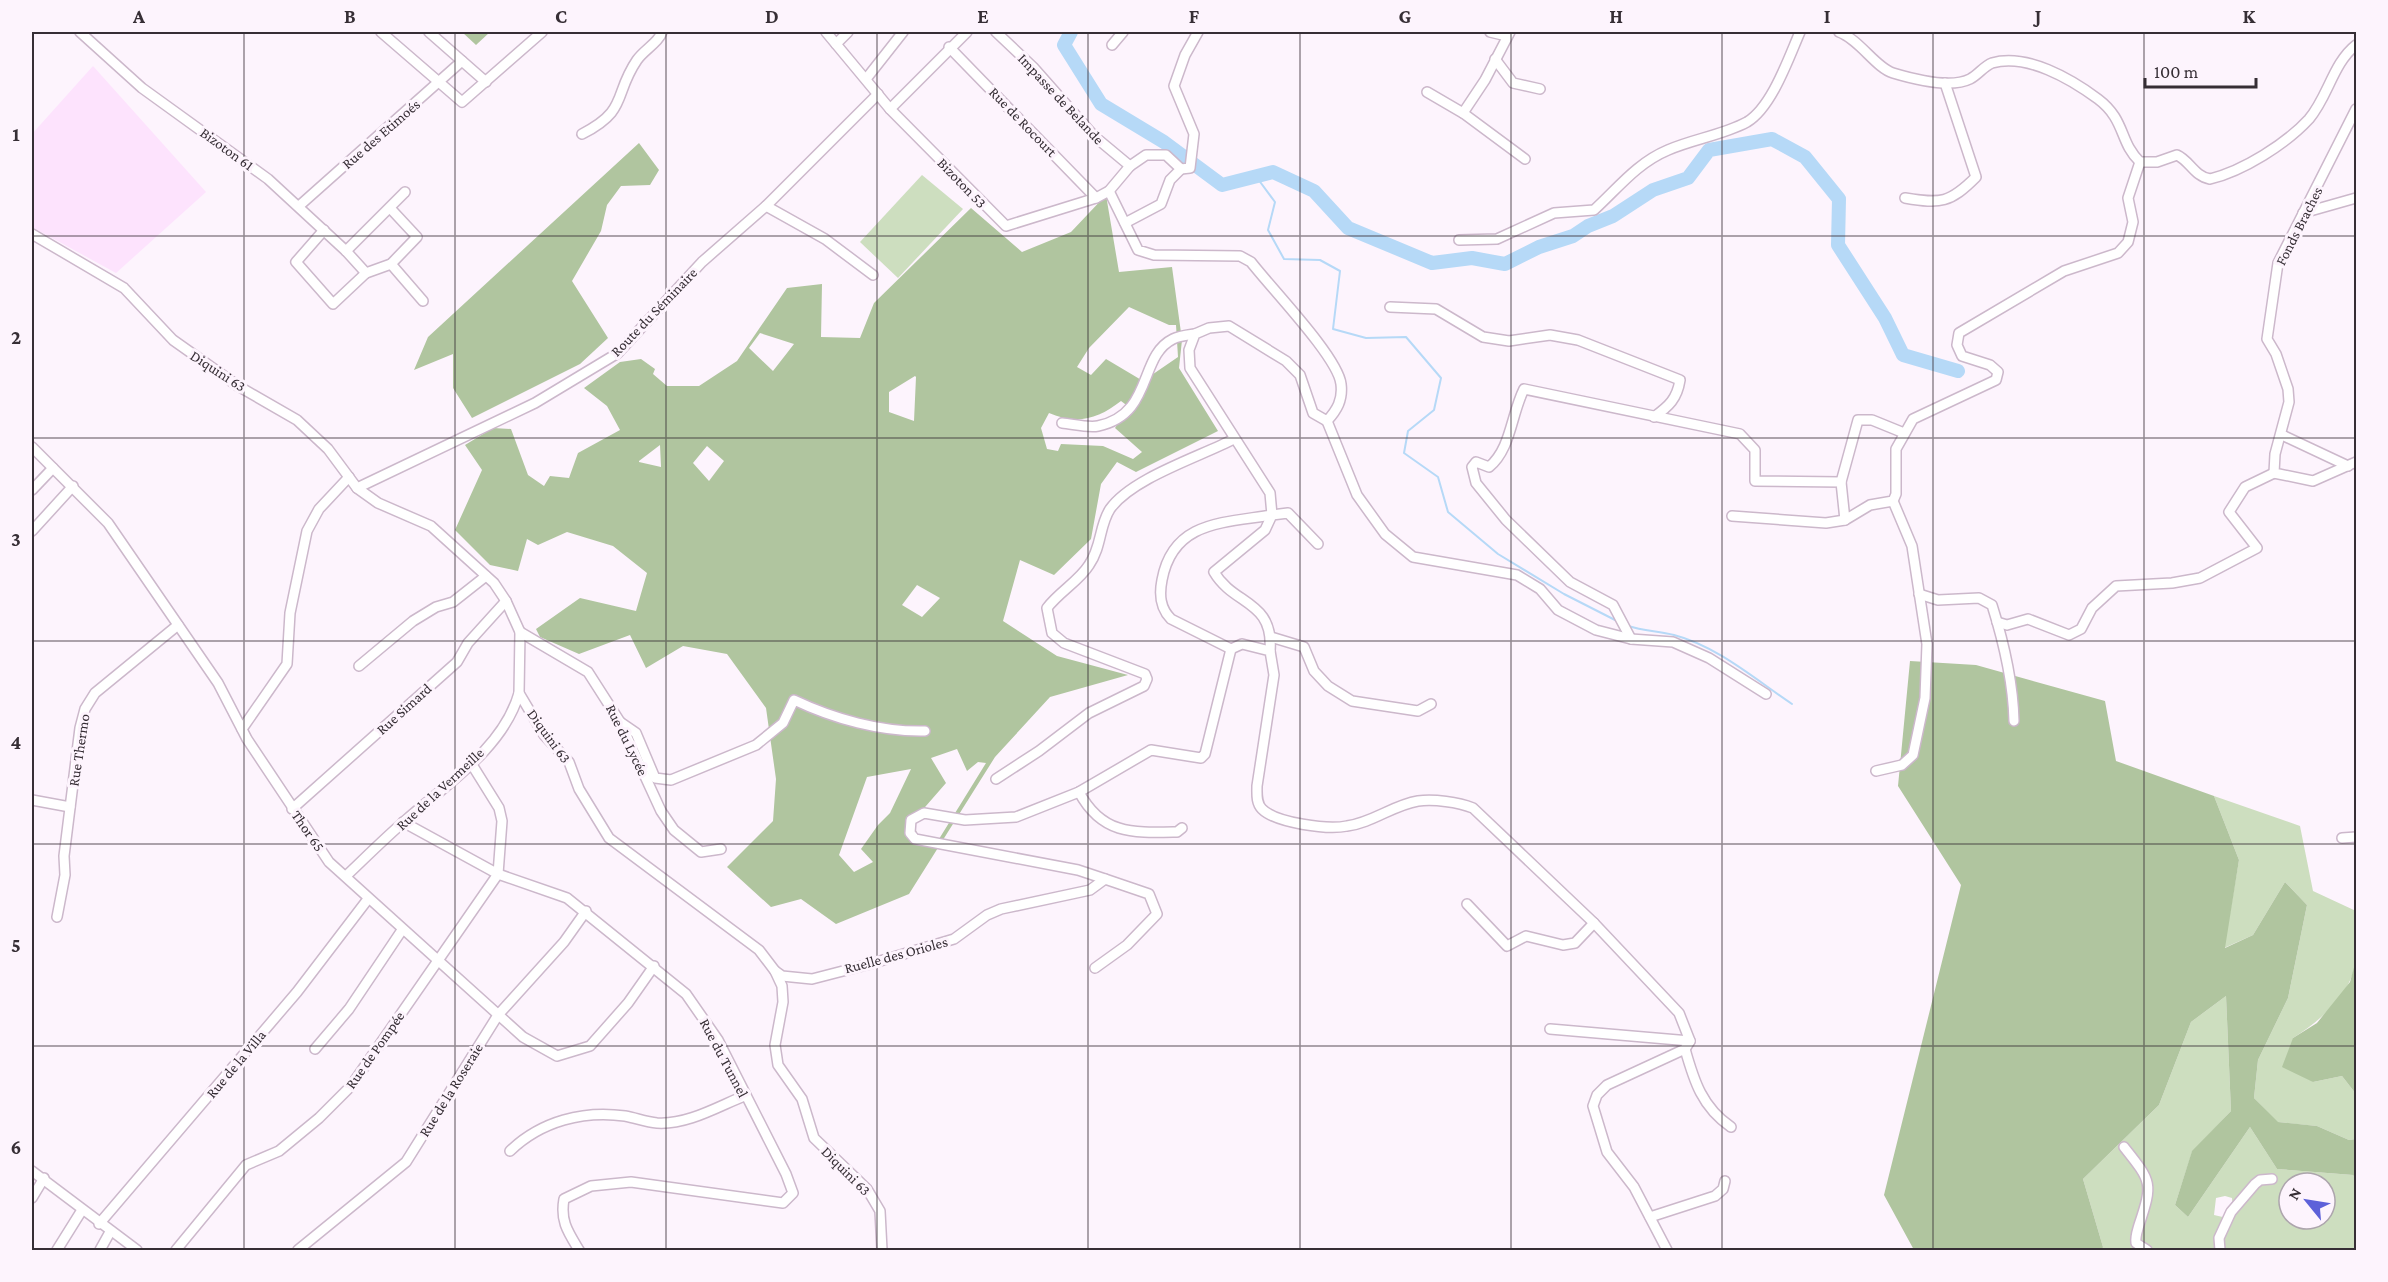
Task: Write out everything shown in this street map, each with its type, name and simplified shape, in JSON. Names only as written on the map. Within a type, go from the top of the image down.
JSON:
[{"type":"street","name":"Bizoton 61","points":[[80,32],[142,88],[268,178],[346,250],[366,273]]},
{"type":"street","points":[[381,32],[462,102],[542,32]]},
{"type":"street","points":[[429,32],[486,82]]},
{"type":"street","points":[[582,134],[615,111],[637,61],[662,32]]},
{"type":"street","name":"Bizoton 53","points":[[825,32],[890,109],[1006,226],[1096,198],[1109,191],[1130,166]]},
{"type":"street","points":[[836,44],[848,32]]},
{"type":"street","points":[[866,79],[903,32]]},
{"type":"street","points":[[890,109],[949,47],[967,32]]},
{"type":"street","name":"Impasse de Belande","points":[[996,32],[1033,67],[1094,136],[1130,166]]},
{"type":"street","points":[[1112,45],[1124,32]]},
{"type":"street","points":[[1125,223],[1161,204],[1170,180],[1186,168],[1193,155],[1194,134],[1174,86],[1185,55],[1198,32]]},
{"type":"street","points":[[1463,113],[1508,34],[1490,32]]},
{"type":"street","points":[[1459,240],[1497,239],[1554,213],[1594,210],[1632,170],[1658,155],[1748,121],[1766,100],[1786,69],[1800,32]]},
{"type":"street","points":[[1839,32],[1858,43],[1892,73],[1946,82],[1969,80],[1990,63],[2029,63],[2058,75],[2112,111],[2119,121],[2132,154],[2140,162],[2157,162],[2176,155],[2183,158],[2195,172],[2210,179],[2224,176],[2255,160],[2309,118],[2344,58],[2356,45]]},
{"type":"street","name":"Rue de Rocourt","points":[[949,47],[1096,198]]},
{"type":"street","points":[[1495,59],[1513,83],[1540,89]]},
{"type":"street","name":"Rue des Etimoés","points":[[299,206],[462,61]]},
{"type":"street","points":[[1905,198],[1936,203],[1958,195],[1976,177],[1946,82]]},
{"type":"street","points":[[1427,92],[1463,113],[1525,159]]},
{"type":"street","name":"Route du Séminaire","points":[[357,488],[535,403],[618,353],[702,261],[766,206],[878,93]]},
{"type":"street","name":"Fonds Braches","points":[[2274,473],[2275,454],[2282,435],[2289,402],[2288,389],[2276,354],[2267,339],[2278,263],[2356,109]]},
{"type":"street","points":[[1130,166],[1146,155],[1166,155],[1186,168]]},
{"type":"street","points":[[1876,771],[1902,765],[1913,755],[1925,698],[1927,644],[1912,546],[1893,501],[1896,494],[1896,449],[1913,418],[1996,380],[1998,372],[1990,365],[1962,356],[1957,345],[1959,333],[2064,271],[2118,253],[2128,242],[2133,222],[2128,198],[2140,162]]},
{"type":"street","points":[[1109,191],[1138,250],[1154,255],[1240,256],[1251,262],[1329,359],[1341,383],[1340,407],[1327,421]]},
{"type":"street","points":[[346,250],[405,192]]},
{"type":"street","points":[[2303,213],[2356,198]]},
{"type":"street","points":[[766,206],[825,239],[873,275]]},
{"type":"street","points":[[324,230],[296,262],[331,303],[335,303],[366,273],[391,264],[417,237],[390,208]]},
{"type":"street","name":"Diquini 63","points":[[32,234],[124,288],[172,340],[238,386],[297,420],[328,449],[357,488],[378,503],[431,526],[486,576],[507,601],[520,632],[519,693],[544,735],[569,762],[579,789],[609,838],[759,950],[775,971],[782,986],[783,1002],[775,1045],[778,1065],[802,1099],[814,1138],[867,1189],[880,1211],[882,1251]]},
{"type":"street","points":[[391,264],[423,301]]},
{"type":"street","points":[[1390,307],[1436,309],[1483,337],[1509,341],[1550,335],[1578,340],[1647,365],[1680,380],[1678,392],[1671,404],[1654,417]]},
{"type":"street","points":[[1062,423],[1097,427],[1121,417],[1141,394],[1151,364],[1164,345],[1173,339],[1209,328],[1228,326],[1286,361],[1300,375],[1313,413],[1327,421],[1357,495],[1385,534],[1413,557],[1517,575],[1540,590],[1558,610],[1596,630],[1631,639],[1673,642],[1709,657],[1766,694]]},
{"type":"street","points":[[1195,334],[1189,350],[1190,368],[1208,392],[1234,439],[1270,493],[1272,515],[1265,530],[1214,572],[1266,619],[1271,637],[1270,651],[1274,675],[1257,786],[1258,801],[1262,809],[1290,821],[1348,826],[1416,802],[1465,805],[1479,812],[1594,923],[1679,1013],[1696,1088],[1711,1111],[1731,1127]]},
{"type":"street","points":[[1631,639],[1613,604],[1570,582],[1506,520],[1476,483],[1472,467],[1476,462],[1489,466],[1499,458],[1505,447],[1514,409],[1524,389],[1740,434],[1755,450],[1755,481],[1841,482]]},
{"type":"street","points":[[1845,520],[1841,482],[1858,420],[1872,420],[1904,434]]},
{"type":"street","points":[[2282,435],[2352,464]]},
{"type":"street","points":[[996,779],[1039,751],[1089,713],[1144,686],[1145,674],[1064,643],[1052,633],[1047,608],[1056,595],[1088,567],[1100,545],[1102,527],[1110,509],[1141,482],[1234,439]]},
{"type":"street","name":"Thor 65","points":[[32,447],[108,523],[218,683],[242,729],[292,809],[329,862],[436,961],[523,1037],[557,1056],[590,1046],[628,1002],[654,966]]},
{"type":"street","points":[[1997,622],[2007,625],[2028,619],[2069,635],[2081,628],[2092,608],[2116,586],[2172,583],[2200,578],[2257,548],[2229,512],[2245,487],[2274,473],[2313,481],[2352,464]]},
{"type":"street","points":[[32,489],[53,468]]},
{"type":"street","points":[[242,729],[287,664],[290,614],[307,531],[319,509],[349,477]]},
{"type":"street","points":[[32,531],[73,486]]},
{"type":"street","points":[[1732,516],[1826,523],[1845,520],[1870,505],[1893,501]]},
{"type":"street","points":[[1270,651],[1242,644],[1231,648],[1171,619],[1164,611],[1160,597],[1165,564],[1180,541],[1192,532],[1209,526],[1272,515],[1288,513],[1318,544]]},
{"type":"street","points":[[359,666],[413,621],[436,607],[453,602],[486,576]]},
{"type":"street","points":[[1919,594],[1938,600],[1979,598],[1992,605],[2013,692],[2014,720]]},
{"type":"street","name":"Rue Simard","points":[[292,809],[457,662],[468,643],[507,601]]},
{"type":"street","name":"Rue Thermo","points":[[57,917],[65,875],[70,807],[80,728],[85,709],[95,693],[178,625]]},
{"type":"street","name":"Rue du Lycée","points":[[520,632],[588,672],[620,722],[661,811],[674,830],[701,852],[721,849]]},
{"type":"street","points":[[1271,637],[1304,647],[1314,671],[1328,686],[1352,701],[1418,711],[1431,704]]},
{"type":"street","points":[[1095,968],[1127,945],[1157,914],[1149,894],[1078,870],[915,839],[910,833],[911,820],[924,813],[965,820],[1007,819],[1078,792],[1151,750],[1199,758],[1203,756],[1231,648]]},
{"type":"street","name":"Rue de la Vermeille","points":[[346,876],[403,822],[471,763],[505,726],[514,711],[519,693]]},
{"type":"street","points":[[620,722],[636,733],[655,778],[671,780],[756,746],[783,723],[794,700],[821,713],[893,730],[925,731]]},
{"type":"street","points":[[471,763],[500,808],[502,821],[498,874]]},
{"type":"street","points":[[1078,792],[1094,816],[1113,826],[1151,832],[1178,832],[1182,828]]},
{"type":"street","points":[[32,800],[70,807]]},
{"type":"street","name":"Rue du Tunnel","points":[[403,822],[498,874],[567,898],[586,911],[686,994],[702,1013],[718,1040],[744,1096],[786,1174],[793,1193],[783,1203],[631,1182],[591,1186],[564,1199],[561,1214],[564,1226],[579,1251]]},
{"type":"street","points":[[2342,838],[2356,837]]},
{"type":"street","name":"Rue de Pompée","points":[[176,1251],[246,1165],[279,1151],[319,1118],[351,1086],[498,874]]},
{"type":"street","name":"Ruelle des Orioles","points":[[775,971],[782,976],[812,979],[870,964],[954,939],[987,915],[1001,909],[1090,890],[1105,879]]},
{"type":"street","name":"Rue de la Villa","points":[[99,1224],[297,992],[368,899]]},
{"type":"street","points":[[1467,904],[1507,946],[1526,936],[1563,945],[1575,944],[1594,923]]},
{"type":"street","name":"Rue de la Roseraie","points":[[298,1251],[406,1162],[498,1015],[564,942],[586,911]]},
{"type":"street","points":[[315,1049],[349,1009],[402,930]]},
{"type":"street","points":[[1550,1029],[1688,1045]]},
{"type":"street","points":[[1666,1251],[1634,1187],[1607,1152],[1593,1106],[1597,1095],[1607,1085],[1688,1045]]},
{"type":"street","points":[[510,1151],[529,1137],[578,1114],[625,1116],[658,1123],[690,1119],[744,1096]]},
{"type":"street","points":[[2124,1147],[2144,1172],[2149,1189],[2147,1206],[2135,1238],[2136,1244],[2147,1251]]},
{"type":"street","points":[[32,1171],[137,1251]]},
{"type":"street","points":[[32,1198],[44,1178]]},
{"type":"street","points":[[2220,1251],[2219,1238],[2231,1212],[2255,1184],[2260,1180],[2272,1179]]},
{"type":"street","points":[[1650,1217],[1714,1196],[1723,1190],[1725,1181]]},
{"type":"street","points":[[57,1251],[82,1210]]},
{"type":"street","points":[[100,1251],[110,1232]]},
{"type":"shaded area","points":[[93,66],[206,192],[116,273],[32,227],[32,134]]},
{"type":"green space","points":[[462,32],[490,32],[476,45]]},
{"type":"green space","points":[[639,143],[659,170],[650,185],[621,186],[607,205],[601,231],[572,281],[608,338],[580,364],[472,418],[453,388],[453,354],[414,370],[428,337]]},
{"type":"green space","points":[[922,175],[963,209],[898,278],[860,242]]},
{"type":"green space","points":[[1106,195],[1119,272],[1172,267],[1182,340],[1179,368],[1218,431],[1136,472],[1117,462],[1101,484],[1091,539],[1054,575],[1020,560],[1003,621],[1057,656],[1128,675],[1050,697],[995,757],[909,894],[836,924],[801,899],[771,907],[727,867],[773,821],[776,779],[766,708],[727,654],[683,646],[646,668],[630,635],[579,654],[540,637],[536,629],[580,598],[636,611],[647,573],[613,546],[567,532],[538,545],[527,539],[518,571],[490,565],[455,530],[482,470],[465,445],[493,428],[511,429],[528,475],[544,486],[550,476],[569,478],[578,453],[620,430],[607,406],[584,388],[620,362],[641,359],[655,369],[653,374],[667,386],[699,386],[737,361],[787,288],[822,284],[821,337],[860,338],[874,303],[971,208],[1022,252],[1071,232]],"holes":[[[1129,307],[1169,325],[1176,325],[1178,357],[1143,381],[1106,359],[1091,375],[1077,367],[1089,348]],[[760,333],[794,344],[773,371],[749,348]],[[915,376],[914,421],[889,412],[889,392]],[[1121,401],[1129,407],[1115,428],[1142,452],[1133,459],[1103,446],[1061,444],[1058,451],[1047,449],[1041,428],[1049,413],[1059,417],[1078,419],[1104,412]],[[660,445],[661,467],[639,461]],[[707,446],[724,461],[709,481],[693,463]],[[917,585],[940,598],[922,617],[902,605]],[[957,749],[967,771],[978,762],[986,763],[939,839],[920,839],[912,822],[946,783],[931,758]],[[911,769],[890,813],[878,825],[861,849],[873,862],[854,872],[839,855],[867,777]]]},
{"type":"green space","points":[[1910,661],[1976,665],[2105,701],[2116,761],[2214,796],[2239,860],[2225,948],[2253,935],[2285,882],[2307,905],[2288,998],[2258,1060],[2254,1098],[2278,1122],[2317,1126],[2349,1140],[2356,1139],[2356,1179],[2353,1175],[2337,1174],[2337,1171],[2277,1169],[2250,1127],[2188,1217],[2175,1205],[2192,1151],[2231,1111],[2226,996],[2191,1022],[2159,1105],[2083,1179],[2102,1250],[1914,1250],[1884,1195],[1961,885],[1898,786]]},
{"type":"green space","points":[[2214,796],[2300,826],[2313,891],[2356,911],[2356,959],[2349,983],[2334,1005],[2293,1038],[2313,1082],[2342,1076],[2356,1094],[2356,1139],[2349,1140],[2317,1126],[2277,1122],[2254,1098],[2258,1060],[2288,998],[2307,905],[2285,882],[2253,935],[2224,948],[2239,860]]},
{"type":"green space","points":[[2356,960],[2356,1094],[2342,1076],[2313,1082],[2282,1067],[2293,1038],[2317,1023],[2350,982]]},
{"type":"green space","points":[[2226,996],[2231,1111],[2192,1152],[2175,1205],[2188,1217],[2250,1127],[2277,1169],[2302,1171],[2277,1171],[2277,1231],[2337,1231],[2337,1174],[2353,1175],[2356,1180],[2356,1250],[2102,1250],[2083,1179],[2159,1105],[2191,1022]],"holes":[[[2225,1196],[2232,1198],[2233,1213],[2227,1218],[2214,1215],[2216,1198]]]},
{"type":"waterway","points":[[1071,32],[1064,45],[1101,104],[1164,142],[1222,185],[1273,172],[1314,191],[1348,228],[1432,263],[1472,258],[1505,264],[1539,247],[1573,236],[1588,226],[1613,216],[1653,190],[1688,178],[1709,150],[1772,139],[1805,157],[1839,199],[1838,245],[1885,318],[1903,355],[1958,371]]},
{"type":"waterway","points":[[1255,175],[1275,202],[1268,230],[1284,259],[1320,260],[1340,271],[1333,329],[1366,338],[1406,337],[1441,378],[1434,410],[1408,431],[1404,453],[1438,477],[1448,512],[1498,554],[1564,594],[1617,621]]},
{"type":"waterway","points":[[1628,626],[1674,635],[1706,647],[1792,704]]}]
